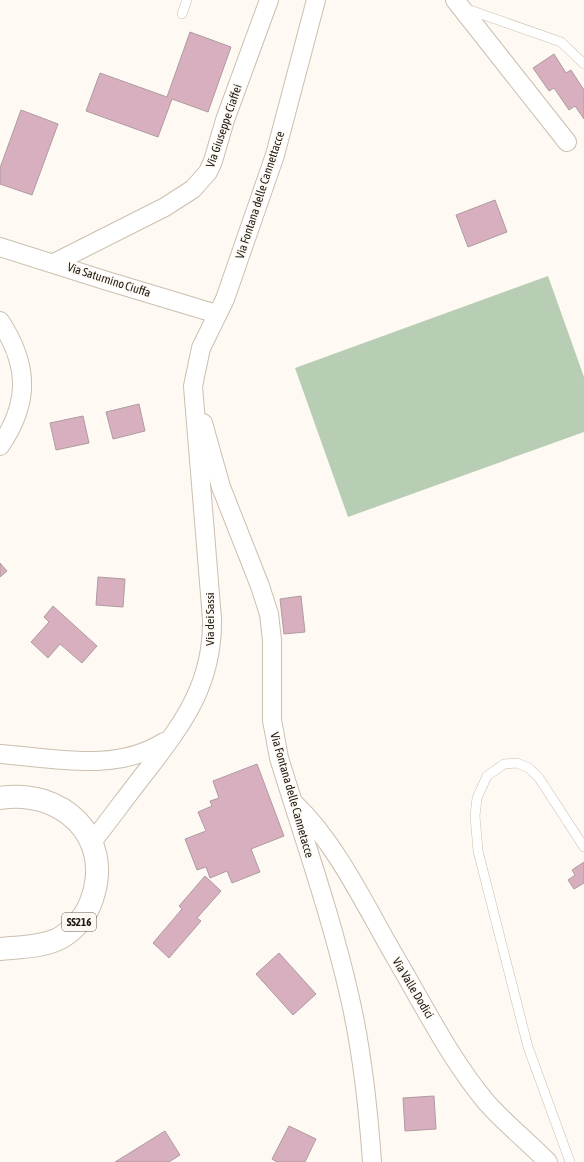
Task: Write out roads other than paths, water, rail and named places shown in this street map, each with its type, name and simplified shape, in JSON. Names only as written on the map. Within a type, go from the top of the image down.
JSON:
[{"type":"main road","name":"SS216","points":[[0,798],[25,796],[57,806],[78,822],[92,842],[96,853],[97,880],[90,903],[78,922],[67,934],[53,941],[0,949]]},
{"type":"street","name":"Via Giuseppe Ciaffei","points":[[54,263],[165,207],[194,189],[203,178],[214,161],[225,120],[269,0]]},
{"type":"street","name":"Via Fontana delle Cannettacce","points":[[193,386],[201,348],[225,299],[274,155],[316,0]]},
{"type":"street","points":[[457,3],[566,142]]},
{"type":"street","name":"Via Saturnino Ciuffa","points":[[0,247],[218,314]]},
{"type":"street","points":[[0,321],[13,342],[21,367],[23,382],[22,397],[18,411],[8,436],[0,446]]},
{"type":"street","name":"Via dei Sassi","points":[[92,842],[173,736],[199,690],[210,656],[212,632],[210,586],[204,532],[193,386]]},
{"type":"street","name":"Via Fontana delle Cannetacce","points":[[193,386],[222,487],[260,586],[269,614],[272,640],[272,707],[274,734],[334,936],[349,993],[364,1076],[372,1162]]},
{"type":"street","points":[[0,754],[111,761],[148,752],[173,736]]},
{"type":"street","name":"Via Valle Dodici","points":[[293,802],[315,826],[335,854],[430,1016],[475,1087],[501,1118],[548,1162]]},
{"type":"lane","points":[[182,14],[187,0]]},
{"type":"lane","points":[[457,3],[561,42],[584,64]]},
{"type":"lane","points":[[570,1162],[528,1047],[478,850],[475,816],[477,798],[487,776],[504,764],[517,763],[529,768],[539,778],[584,847]]}]
